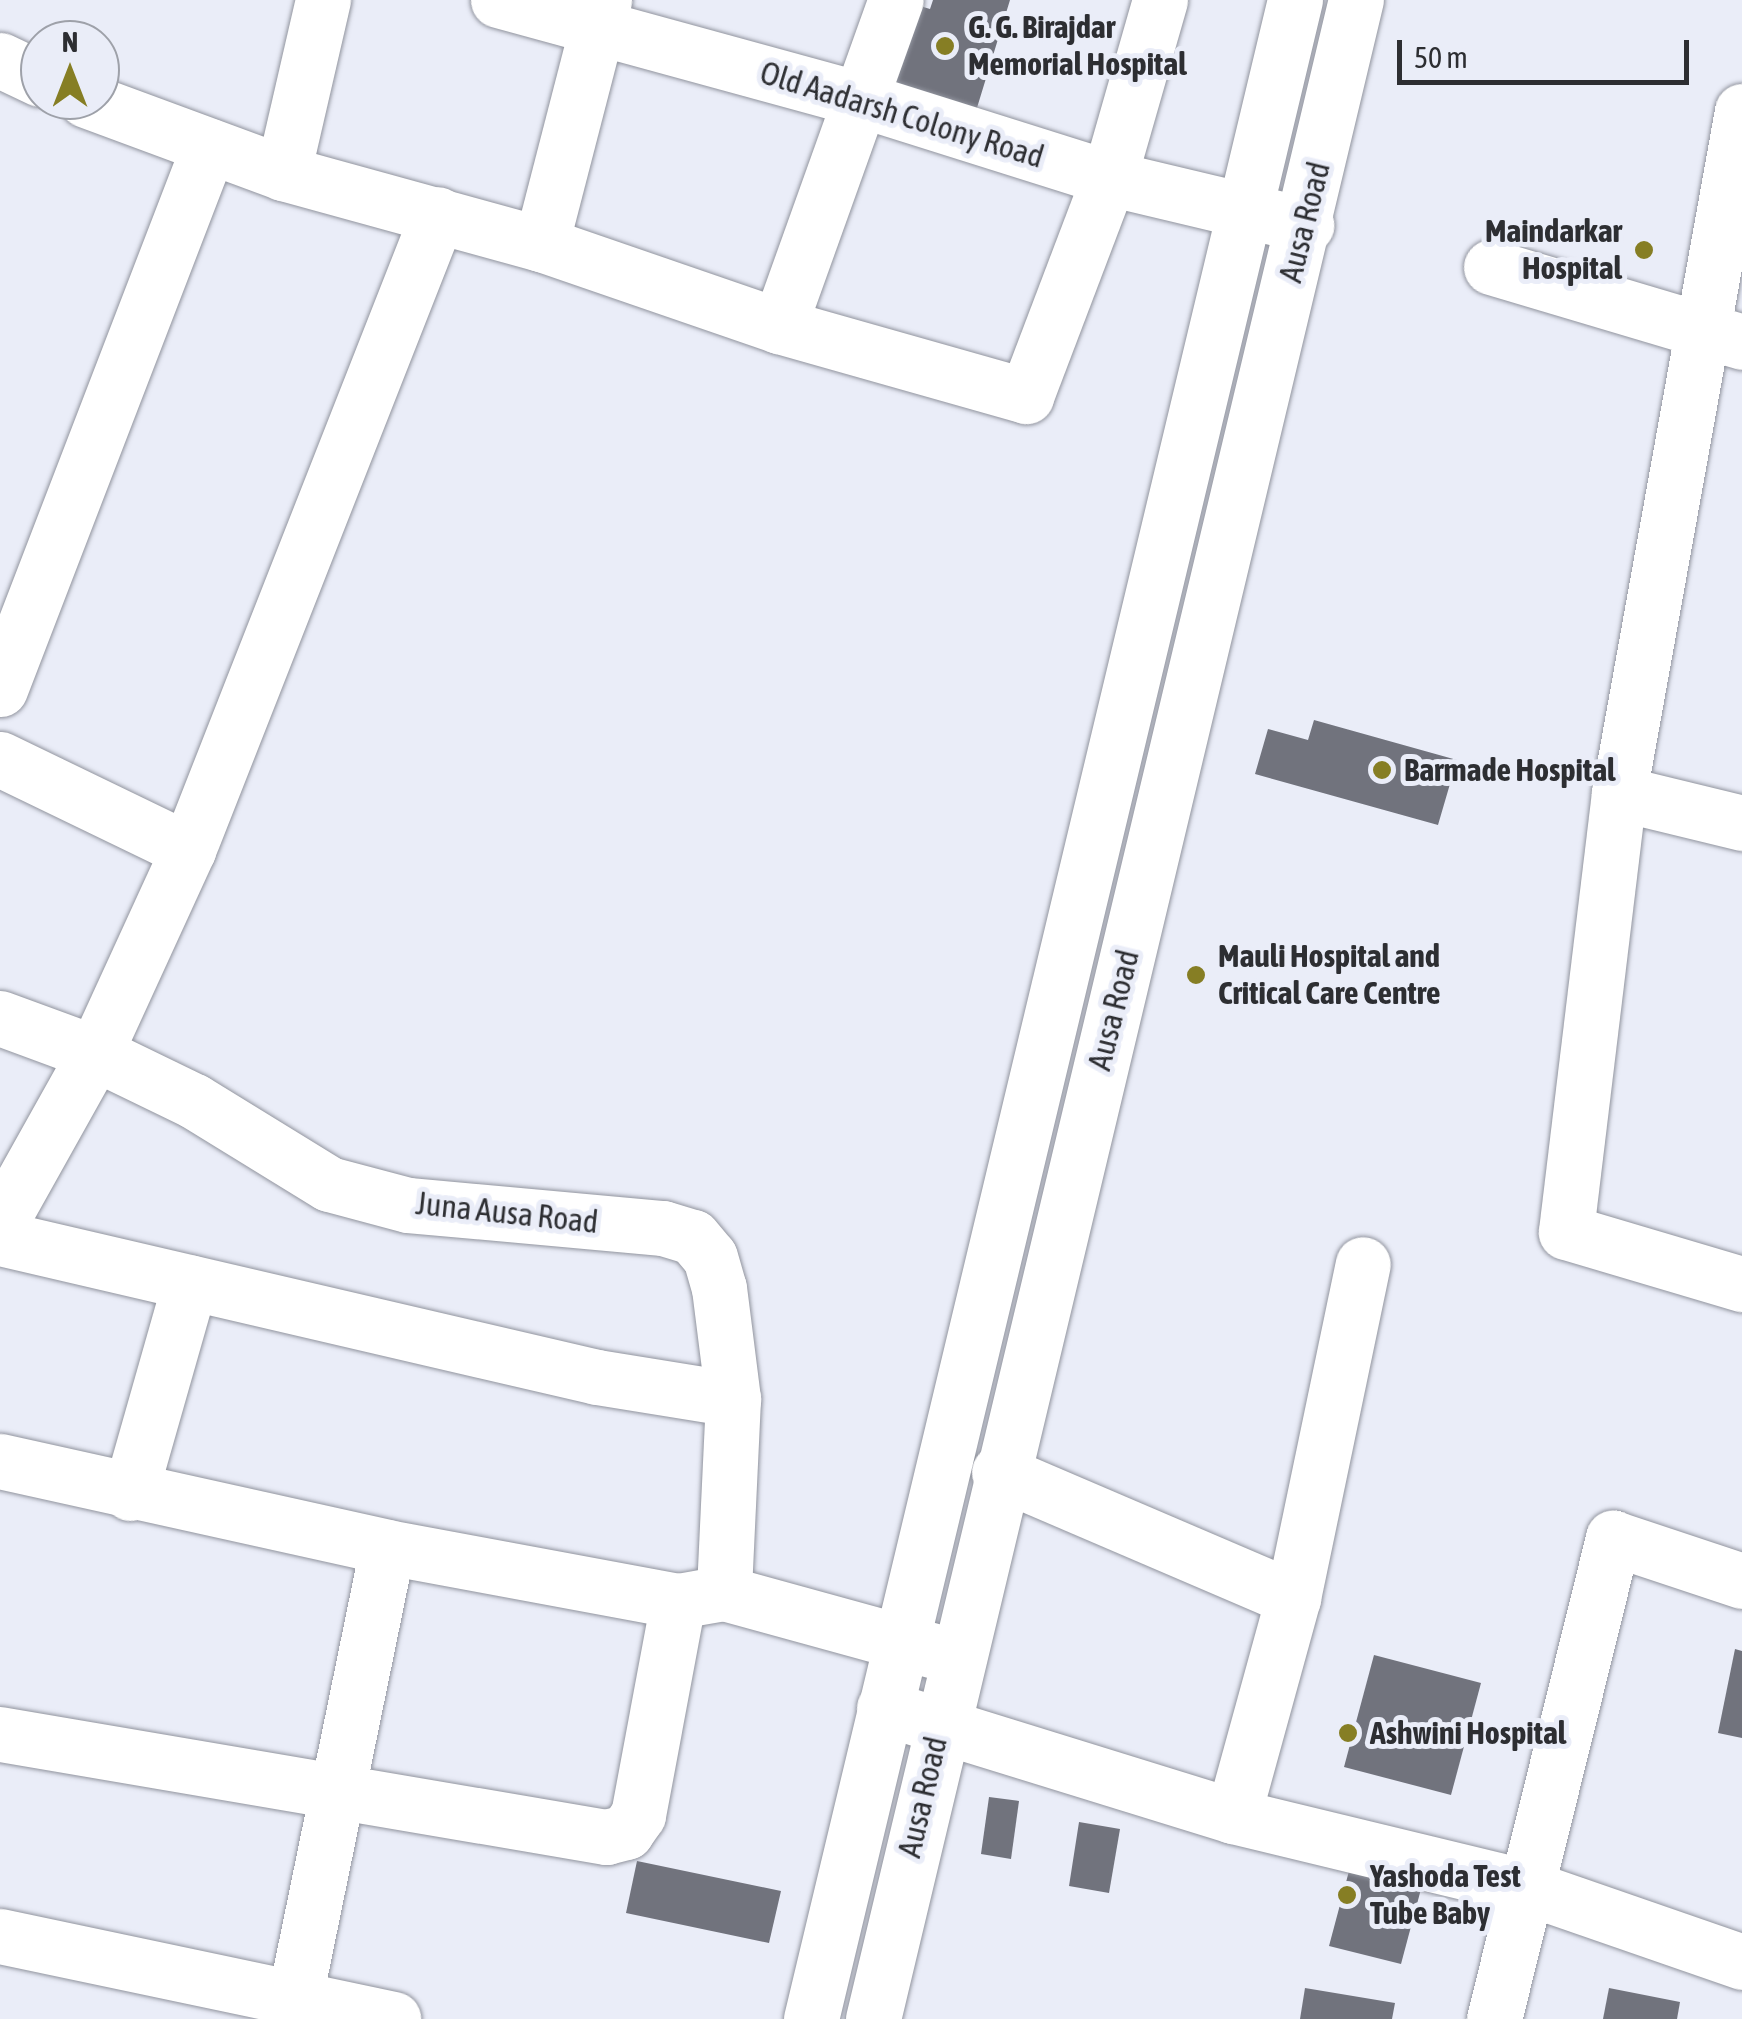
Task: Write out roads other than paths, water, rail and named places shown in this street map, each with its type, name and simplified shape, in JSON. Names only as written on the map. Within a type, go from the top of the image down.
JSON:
[{"type":"street","points":[[282,174],[322,0]]},
{"type":"street","name":"Old Aadarsh Colony Road","points":[[498,0],[602,14],[1108,178],[1306,225]]},
{"type":"street","points":[[779,326],[896,0]]},
{"type":"street","points":[[120,113],[282,174],[542,244],[779,326],[1026,396],[1108,178],[1160,0]]},
{"type":"street","name":"Ausa Road","points":[[873,2019],[999,1472],[1306,225],[1356,0]]},
{"type":"street","points":[[812,2019],[900,1638],[1250,209],[1286,2]]},
{"type":"street","points":[[542,244],[602,14]]},
{"type":"street","points":[[1742,112],[1722,337],[1619,792],[1566,1232],[1742,1284]]},
{"type":"street","points":[[0,689],[208,146]]},
{"type":"street","points":[[0,1223],[95,1053],[188,850],[438,214]]},
{"type":"street","points":[[1491,267],[1722,337]]},
{"type":"street","points":[[0,759],[188,850]]},
{"type":"street","points":[[1619,792],[1742,823]]},
{"type":"street","name":"Juna Ausa Road","points":[[0,1018],[95,1053],[194,1101],[329,1184],[408,1205],[664,1228],[693,1238],[710,1257],[719,1288],[732,1399],[701,1597],[638,1815],[626,1832],[581,1836],[0,1734]]},
{"type":"street","points":[[0,1238],[597,1377],[732,1399]]},
{"type":"street","points":[[1233,1816],[1293,1598],[1363,1264]]},
{"type":"street","points":[[130,1493],[190,1282]]},
{"type":"street","points":[[0,1461],[130,1493],[387,1547],[701,1597],[900,1638],[956,1657]]},
{"type":"street","points":[[999,1472],[1293,1598]]},
{"type":"street","points":[[1494,2019],[1613,1538],[1742,1581]]},
{"type":"street","points":[[318,2007],[340,1793],[387,1547]]},
{"type":"street","points":[[884,1708],[1233,1816],[1526,1887],[1742,1962]]},
{"type":"street","points":[[0,1936],[318,2007],[393,2019]]},
{"type":"place","name":"G. G. Birajdar Memorial Hospital","points":[[945,46]]},
{"type":"place","name":"Maindarkar Hospital","points":[[1644,250]]},
{"type":"place","name":"Barmade Hospital","points":[[1382,770]]},
{"type":"place","name":"Mauli Hospital and Critical Care Centre","points":[[1196,975]]},
{"type":"place","name":"Ashwini Hospital","points":[[1348,1733]]},
{"type":"place","name":"Yashoda Test Tube Baby","points":[[1347,1895]]}]
